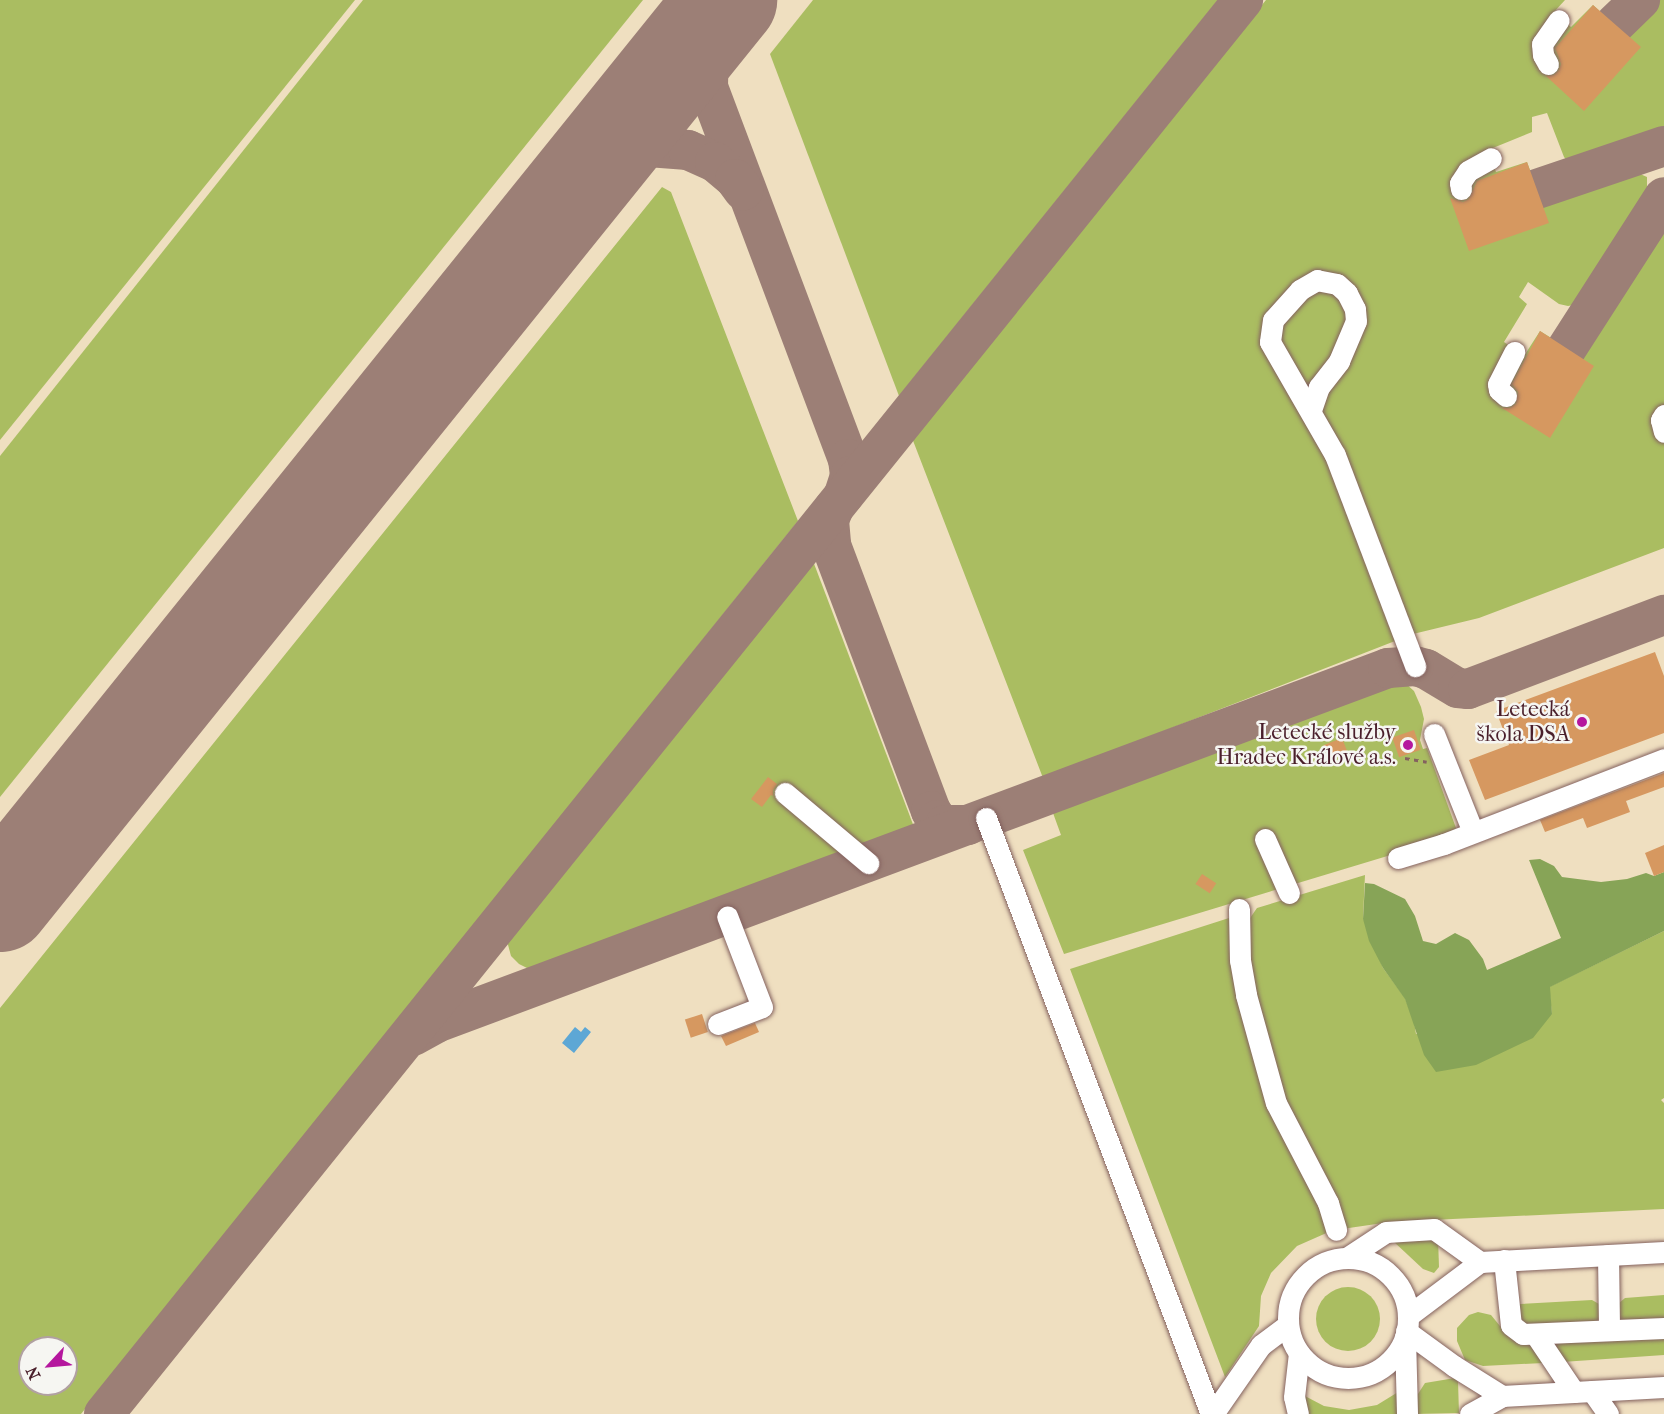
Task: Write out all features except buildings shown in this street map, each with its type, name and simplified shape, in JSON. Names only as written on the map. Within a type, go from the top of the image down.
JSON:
[{"type":"street","points":[[1548,64],[1543,55],[1542,44],[1559,20]]},
{"type":"street","points":[[1461,189],[1460,183],[1468,171],[1491,158]]},
{"type":"street","points":[[1311,410],[1319,387],[1339,361],[1356,321],[1355,309],[1347,293],[1337,284],[1317,280],[1300,290],[1274,321],[1270,332],[1275,353],[1311,410],[1335,455],[1415,666]]},
{"type":"street","points":[[1506,396],[1499,390],[1498,384],[1514,352]]},
{"type":"street","points":[[1664,415],[1661,420],[1664,432]]},
{"type":"street","points":[[1434,734],[1473,832]]},
{"type":"street","points":[[1398,858],[1444,844],[1664,759]]},
{"type":"street","points":[[785,793],[868,863]]},
{"type":"street","points":[[986,818],[1212,1414]]},
{"type":"street","points":[[1265,839],[1288,893]]},
{"type":"street","points":[[1239,909],[1240,960],[1251,1020],[1276,1103],[1328,1203],[1336,1230]]},
{"type":"street","points":[[718,1024],[762,1007],[727,916]]},
{"type":"street","points":[[1348,1257],[1386,1232],[1434,1229],[1480,1262]]},
{"type":"street","points":[[1407,1414],[1406,1328],[1403,1294],[1390,1275],[1371,1262],[1348,1257],[1332,1259],[1316,1266],[1303,1277],[1293,1292],[1288,1308],[1288,1325],[1299,1353],[1317,1369],[1328,1374],[1357,1377],[1385,1365],[1400,1347],[1406,1328],[1480,1262],[1664,1252]]},
{"type":"street","points":[[1608,1255],[1609,1330]]},
{"type":"street","points":[[1504,1260],[1511,1325],[1523,1334],[1664,1328]]},
{"type":"street","points":[[1212,1414],[1261,1345],[1288,1325]]},
{"type":"street","points":[[1406,1328],[1502,1396]]},
{"type":"street","points":[[1535,1334],[1583,1392],[1608,1414]]},
{"type":"street","points":[[1298,1414],[1294,1397],[1299,1353]]},
{"type":"street","points":[[1470,1414],[1502,1396],[1664,1387]]},
{"type":"green space","points":[[0,0],[355,0],[0,440]]},
{"type":"green space","points":[[363,0],[643,0],[0,797],[0,456]]},
{"type":"green space","points":[[813,0],[1218,0],[899,396],[770,54]]},
{"type":"green space","points":[[1266,0],[1565,0],[1554,12],[1571,27],[1593,5],[1624,33],[1655,0],[1664,0],[1664,134],[1570,164],[1564,157],[1547,113],[1532,117],[1532,132],[1488,150],[1496,172],[1527,162],[1541,200],[1631,170],[1647,177],[1647,200],[1579,304],[1568,306],[1559,304],[1528,282],[1519,297],[1527,304],[1504,342],[1524,356],[1540,331],[1577,354],[1664,215],[1664,548],[1479,618],[1413,634],[1043,778],[912,438]]},
{"type":"green space","points":[[662,187],[671,192],[798,521],[81,1414],[0,1414],[0,1008]]},
{"type":"green space","points":[[813,561],[914,827],[538,968],[527,968],[519,964],[511,956],[507,941]]},
{"type":"green space","points":[[1404,682],[1414,691],[1421,707],[1424,719],[1420,740],[1423,749],[1427,748],[1456,828],[1447,838],[1064,954],[1023,850],[1061,835],[1053,813],[1390,683]]},
{"type":"green space","points":[[1540,859],[1554,866],[1562,877],[1601,882],[1627,879],[1646,873],[1654,876],[1664,872],[1664,931],[1550,987],[1552,1014],[1533,1038],[1476,1065],[1436,1072],[1424,1055],[1405,999],[1383,968],[1369,941],[1363,919],[1365,883],[1374,884],[1405,899],[1415,916],[1423,941],[1436,944],[1455,933],[1469,940],[1483,959],[1487,970],[1561,938],[1529,860]]},
{"type":"green space","points":[[1365,875],[1363,918],[1383,968],[1405,998],[1416,1034],[1552,1014],[1549,987],[1664,931],[1664,1098],[1661,1100],[1664,1103],[1664,1209],[1390,1222],[1342,1229],[1285,1102],[1261,1024],[1249,959],[1248,921],[1257,908]]},
{"type":"green space","points":[[1229,918],[1234,960],[1331,1231],[1297,1246],[1271,1273],[1261,1296],[1259,1326],[1225,1377],[1070,969]]},
{"type":"green space","points":[[1438,1238],[1439,1267],[1434,1273],[1423,1269],[1393,1241]]},
{"type":"green space","points":[[1342,1287],[1354,1287],[1371,1296],[1378,1307],[1380,1319],[1378,1331],[1371,1342],[1354,1351],[1342,1351],[1330,1346],[1321,1337],[1316,1325],[1316,1313],[1321,1301],[1330,1292]]},
{"type":"green space","points":[[1664,1295],[1664,1323],[1620,1320],[1618,1317],[1619,1303],[1625,1298]]},
{"type":"green space","points":[[1592,1300],[1599,1304],[1599,1321],[1522,1325],[1518,1305],[1520,1304]]},
{"type":"green space","points":[[1478,1312],[1491,1315],[1509,1337],[1530,1344],[1543,1363],[1483,1366],[1465,1360],[1457,1341],[1457,1328],[1469,1315]]},
{"type":"green space","points":[[1664,1335],[1664,1355],[1562,1362],[1554,1345],[1558,1343]]},
{"type":"green space","points":[[1455,1378],[1458,1382],[1459,1413],[1414,1414],[1416,1397],[1425,1383]]},
{"type":"green space","points":[[1403,1389],[1400,1414],[1304,1414],[1303,1395],[1324,1406],[1349,1410],[1377,1405]]},
{"type":"water","points":[[575,1027],[581,1032],[585,1027],[591,1032],[574,1053],[562,1043]]},
{"type":"taxiway","points":[[731,0],[713,29],[709,42],[708,87],[848,459],[850,476],[844,495]]},
{"type":"taxiway","points":[[104,1414],[1243,0]]},
{"type":"taxiway","points":[[1615,24],[1640,0]]},
{"type":"taxiway","points":[[1537,189],[1664,146]]},
{"type":"taxiway","points":[[498,287],[589,177],[622,153],[648,147],[688,150],[715,162],[735,179],[743,190]]},
{"type":"taxiway","points":[[1567,348],[1664,197]]},
{"type":"taxiway","points":[[834,508],[829,520],[831,545],[931,811],[937,820],[945,825],[968,825]]},
{"type":"taxiway","points":[[413,1036],[436,1023],[1388,668],[1415,666],[1426,669],[1458,688],[1468,689],[1664,615]]},
{"type":"runway","points":[[0,902],[727,0]]},
{"type":"place","name":"Letecká škola DSA","points":[[1582,722]]},
{"type":"place","name":"Letecké služby Hradec Králové a.s.","points":[[1408,745]]}]
